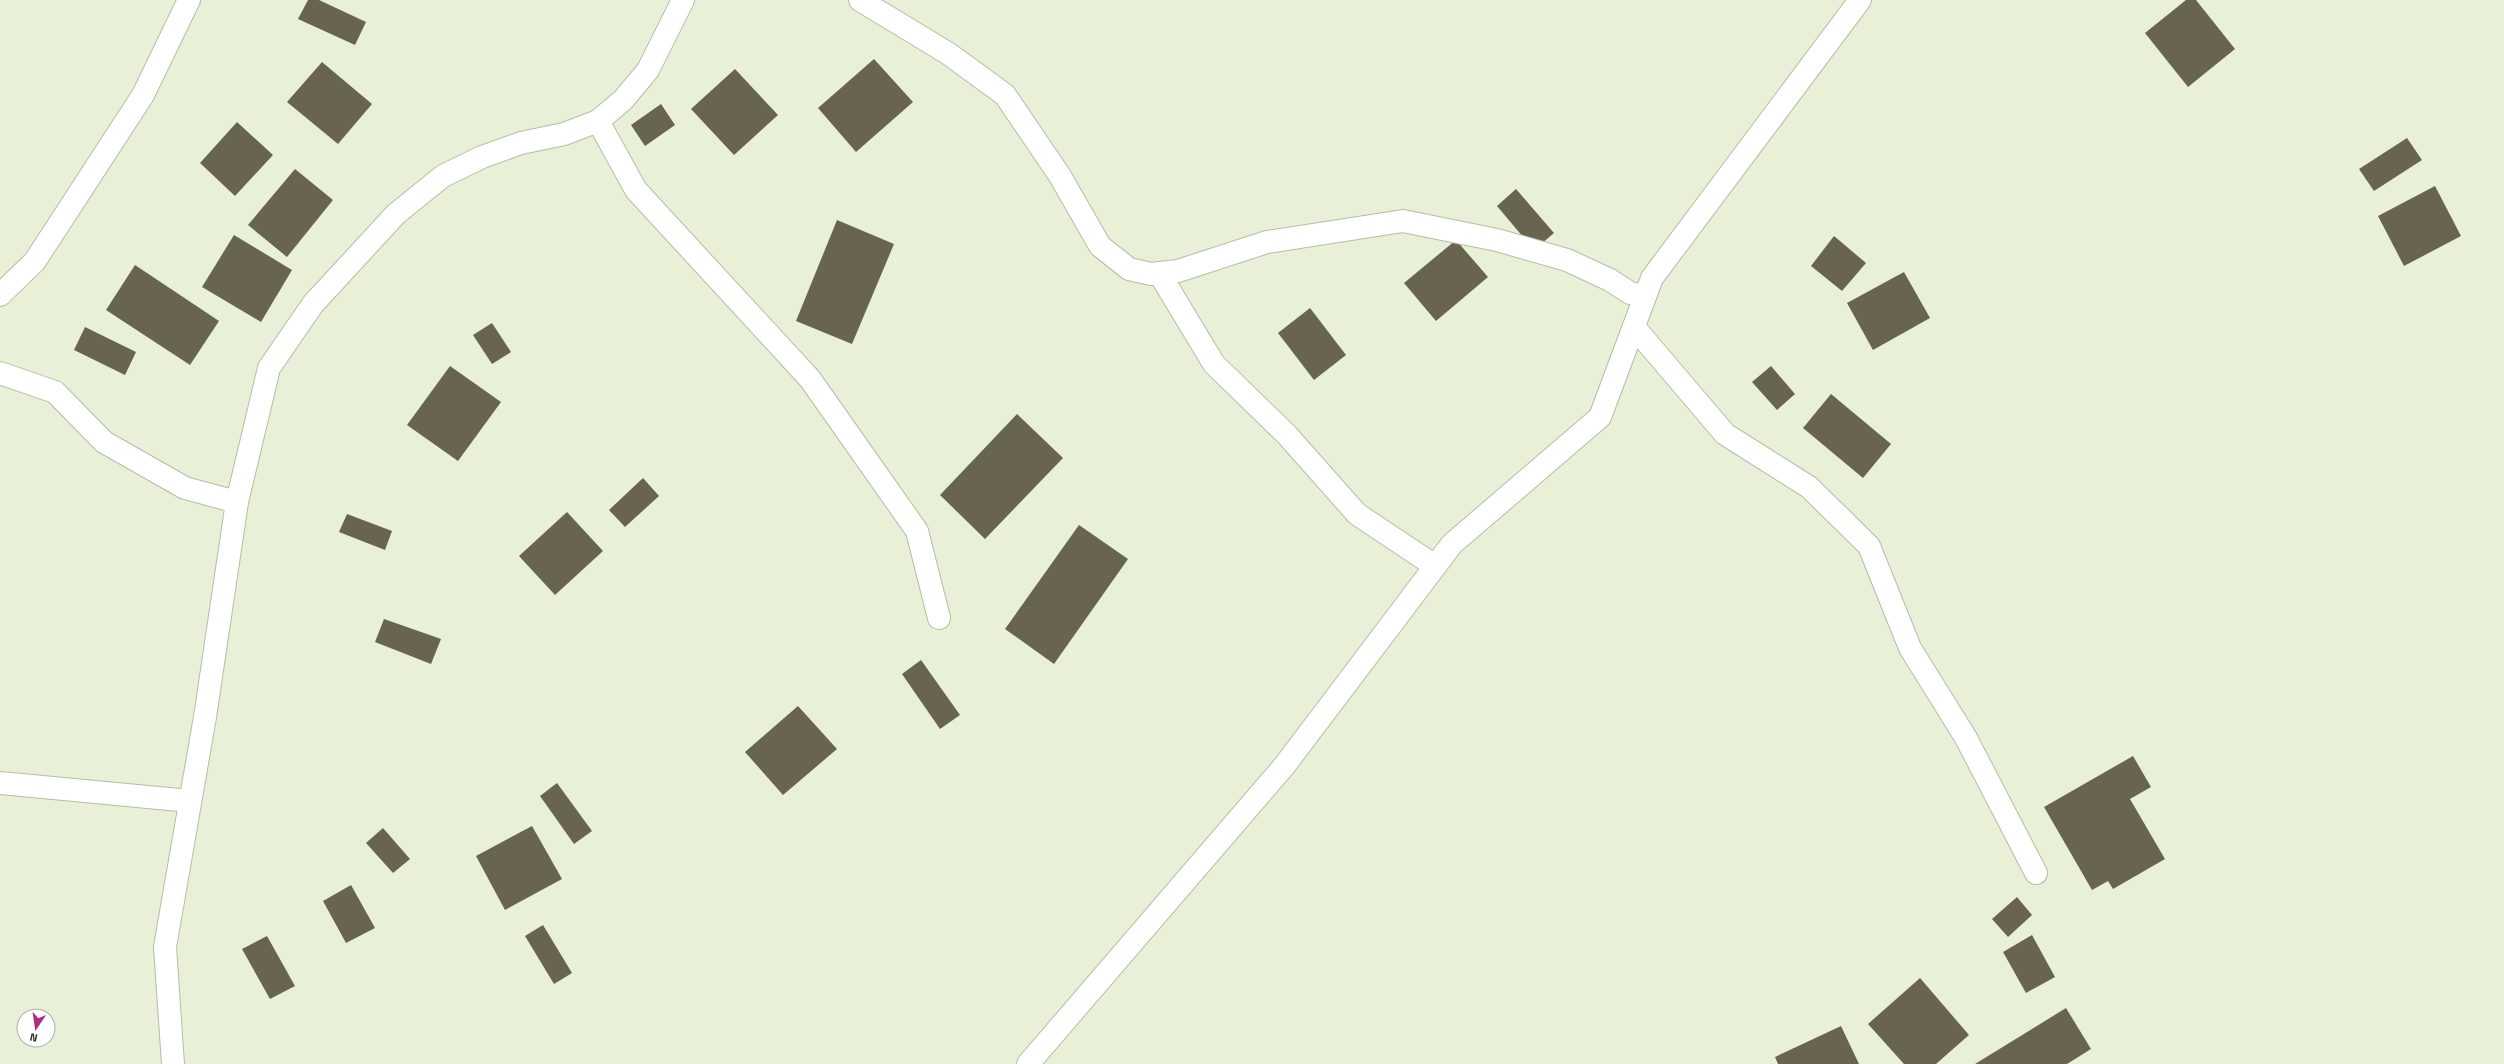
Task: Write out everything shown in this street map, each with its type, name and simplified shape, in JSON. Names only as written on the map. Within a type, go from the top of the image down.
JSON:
[{"type":"street","points":[[0,295],[34,261],[143,95],[189,0]]},
{"type":"street","points":[[173,1064],[165,947],[205,717],[237,502],[269,368],[313,304],[396,214],[443,176],[482,157],[521,143],[564,134],[598,121],[623,100],[648,70],[683,0]]},
{"type":"street","points":[[860,0],[949,54],[1005,95],[1060,176],[1100,246],[1129,269],[1151,274],[1178,271],[1267,242],[1404,221],[1497,240],[1567,260],[1610,280],[1630,292],[1645,296]]},
{"type":"street","points":[[1028,1064],[1285,765],[1452,544],[1600,417],[1652,278],[1860,0]]},
{"type":"street","points":[[598,121],[636,190],[810,379],[917,530],[939,618]]},
{"type":"street","points":[[1159,273],[1214,364],[1287,435],[1357,514],[1435,566]]},
{"type":"street","points":[[1634,327],[1725,434],[1809,487],[1869,546],[1910,648],[1966,738],[2036,873]]},
{"type":"street","points":[[0,373],[55,392],[104,442],[185,488],[237,502]]},
{"type":"street","points":[[0,783],[190,801]]},
{"type":"building","points":[[308,0],[319,0],[366,22],[355,45],[298,19]]},
{"type":"building","points":[[2186,0],[2196,0],[2235,49],[2188,87],[2145,33]]},
{"type":"building","points":[[874,59],[913,102],[856,152],[818,108]]},
{"type":"building","points":[[322,62],[372,104],[338,144],[287,102]]},
{"type":"building","points":[[735,69],[778,115],[734,155],[691,109]]},
{"type":"building","points":[[661,104],[675,125],[645,146],[631,125]]},
{"type":"building","points":[[237,122],[273,155],[235,196],[200,163]]},
{"type":"building","points":[[2407,138],[2422,160],[2374,191],[2359,169]]},
{"type":"building","points":[[295,169],[333,200],[287,257],[248,225]]},
{"type":"building","points":[[2435,186],[2461,236],[2404,266],[2378,216]]},
{"type":"building","points":[[1516,189],[1554,233],[1534,250],[1497,206]]},
{"type":"building","points":[[837,220],[894,244],[852,344],[796,321]]},
{"type":"building","points":[[234,235],[292,270],[261,322],[202,287]]},
{"type":"building","points":[[1834,236],[1866,263],[1842,291],[1811,266]]},
{"type":"building","points":[[1456,240],[1488,277],[1436,321],[1404,283]]},
{"type":"building","points":[[135,265],[219,321],[190,365],[106,310]]},
{"type":"building","points":[[1904,272],[1930,318],[1873,350],[1847,303]]},
{"type":"building","points":[[1310,308],[1346,355],[1314,380],[1278,333]]},
{"type":"building","points":[[492,323],[511,352],[492,364],[473,335]]},
{"type":"building","points":[[85,327],[136,352],[125,375],[74,350]]},
{"type":"building","points":[[450,366],[501,402],[458,461],[407,425]]},
{"type":"building","points":[[1771,366],[1795,394],[1777,410],[1752,382]]},
{"type":"building","points":[[1831,394],[1891,444],[1863,478],[1803,428]]},
{"type":"building","points":[[1017,414],[1063,458],[985,539],[940,495]]},
{"type":"building","points":[[643,478],[659,496],[625,527],[609,510]]},
{"type":"building","points":[[567,512],[603,551],[555,595],[519,556]]},
{"type":"building","points":[[347,514],[392,531],[385,550],[339,532]]},
{"type":"building","points":[[1079,525],[1128,559],[1054,664],[1005,629]]},
{"type":"building","points":[[384,619],[441,639],[431,664],[375,642]]},
{"type":"building","points":[[921,660],[960,715],[940,729],[902,674]]},
{"type":"building","points":[[798,706],[837,749],[783,795],[745,752]]},
{"type":"building","points":[[2133,756],[2151,787],[2130,799],[2165,859],[2113,889],[2108,881],[2092,890],[2044,807]]},
{"type":"building","points":[[557,783],[592,831],[574,844],[540,796]]},
{"type":"building","points":[[532,826],[562,879],[505,910],[476,856]]},
{"type":"building","points":[[383,828],[410,859],[393,873],[366,843]]},
{"type":"building","points":[[351,885],[375,928],[346,943],[323,901]]},
{"type":"building","points":[[2017,897],[2032,915],[2008,937],[1992,919]]},
{"type":"building","points":[[543,925],[572,973],[554,984],[525,936]]},
{"type":"building","points":[[2032,935],[2055,977],[2026,993],[2003,952]]},
{"type":"building","points":[[267,936],[295,986],[270,999],[242,949]]},
{"type":"building","points":[[1920,978],[1969,1035],[1936,1064],[1904,1064],[1868,1024]]},
{"type":"building","points":[[2066,1008],[2091,1049],[2067,1064],[1975,1064]]},
{"type":"building","points":[[1841,1026],[1859,1064],[1778,1064],[1775,1057]]}]
